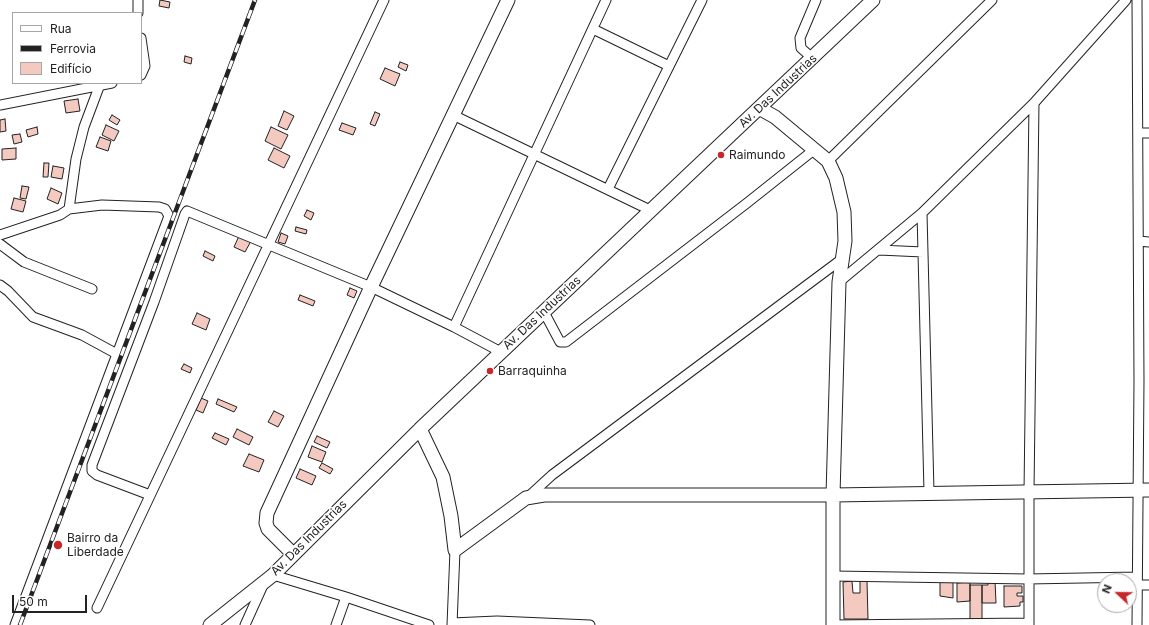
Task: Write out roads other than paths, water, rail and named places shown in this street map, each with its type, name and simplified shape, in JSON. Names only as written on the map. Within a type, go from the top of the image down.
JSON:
[{"type":"street","points":[[138,0],[138,12]]},
{"type":"street","points":[[97,608],[384,0]]},
{"type":"street","points":[[293,554],[268,529],[266,523],[267,513],[371,287],[508,0]]},
{"type":"street","points":[[454,327],[606,0]]},
{"type":"street","points":[[608,189],[702,0]]},
{"type":"street","points":[[812,58],[801,48],[800,38],[816,0]]},
{"type":"street","name":"Av. Das Industrias","points":[[210,625],[269,578],[420,429],[873,0]]},
{"type":"street","points":[[828,161],[992,0]]},
{"type":"street","points":[[839,282],[922,213],[1034,103],[1126,0]]},
{"type":"street","points":[[1137,0],[1139,380],[1144,490],[1137,581],[1149,585]]},
{"type":"street","points":[[593,29],[669,66]]},
{"type":"street","points":[[142,45],[145,66],[142,73]]},
{"type":"street","points":[[0,106],[109,84]]},
{"type":"street","points":[[69,209],[76,159],[84,127],[99,87]]},
{"type":"street","points":[[759,108],[775,117],[828,161],[836,178],[844,212],[845,241],[839,282],[833,495],[832,625],[1029,624],[1028,579],[1034,103]]},
{"type":"street","points":[[453,115],[652,210]]},
{"type":"street","points":[[1138,133],[1149,133]]},
{"type":"street","points":[[544,312],[560,342],[566,342],[815,149]]},
{"type":"street","points":[[0,235],[60,216],[69,209],[102,206],[159,207],[165,209],[169,216],[15,625]]},
{"type":"street","points":[[150,495],[97,475],[92,471],[92,465],[154,302],[185,214],[190,210],[371,287],[454,327],[501,352]]},
{"type":"street","points":[[922,213],[929,492]]},
{"type":"street","points":[[1139,241],[1149,242]]},
{"type":"street","points":[[0,244],[24,262],[92,289]]},
{"type":"street","points":[[878,250],[923,252]]},
{"type":"street","points":[[455,550],[526,498],[552,475],[842,259]]},
{"type":"street","points":[[0,285],[8,291],[33,317],[82,335],[117,354]]},
{"type":"street","points":[[1139,380],[1149,380]]},
{"type":"street","points":[[420,429],[443,477],[451,516],[455,550],[452,624],[497,621],[590,625]]},
{"type":"street","points":[[526,498],[552,495],[833,495],[929,492],[1144,490]]},
{"type":"street","points":[[833,576],[1097,580]]},
{"type":"street","points":[[245,625],[269,578],[346,597],[429,625]]},
{"type":"street","points":[[336,625],[346,597]]},
{"type":"street","points":[[1137,613],[1137,625]]},
{"type":"railway","points":[[20,625],[255,0]]},
{"type":"place","name":"Raimundo","points":[[721,155]]},
{"type":"place","name":"Barraquinha","points":[[490,371]]},
{"type":"place","name":"Bairro da Liberdade","points":[[58,545]]}]
